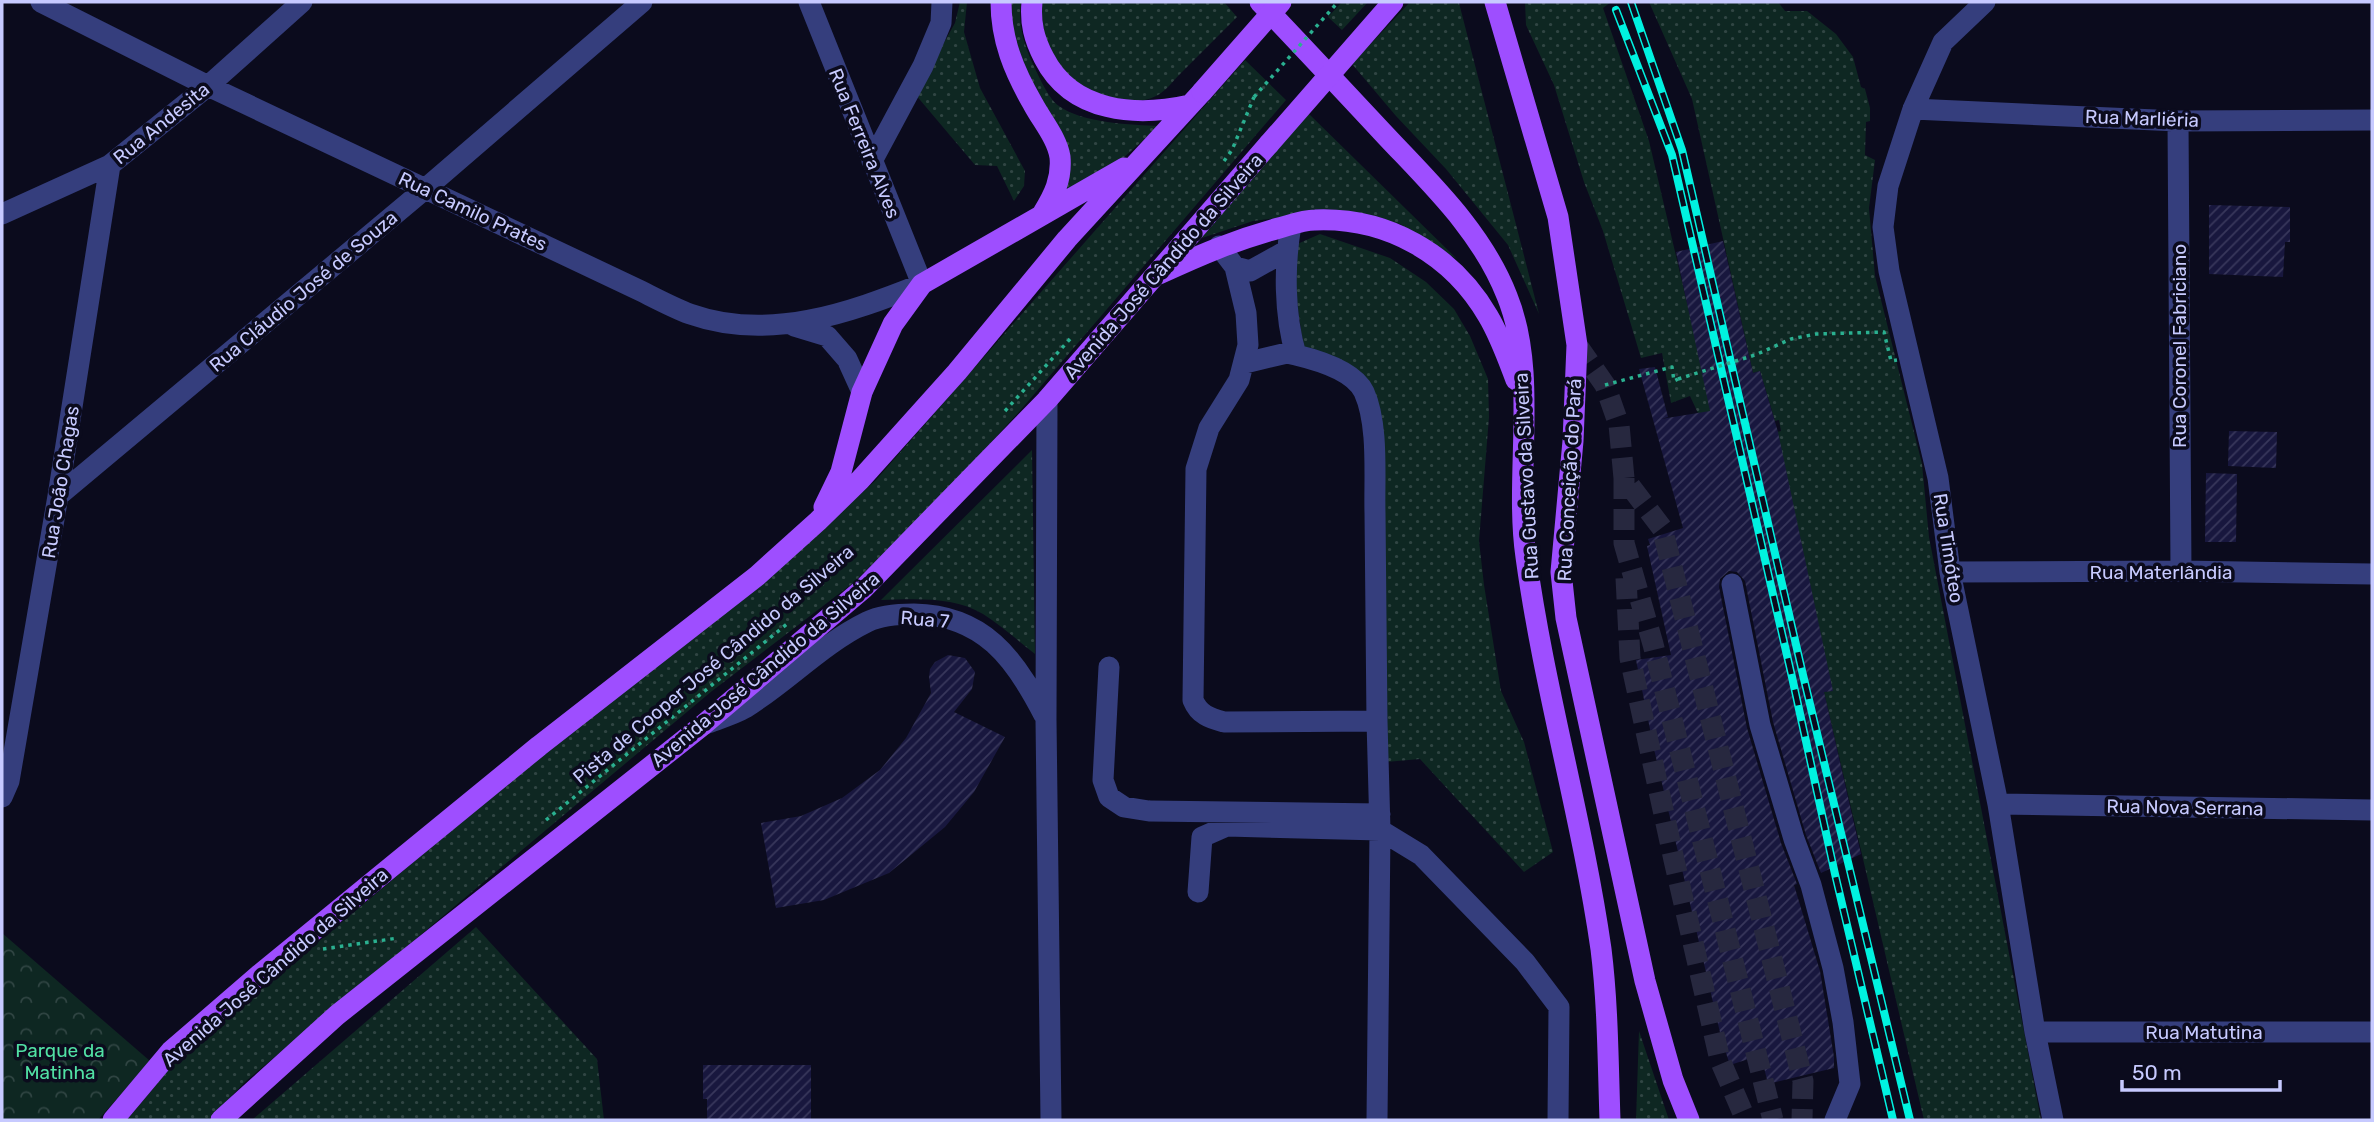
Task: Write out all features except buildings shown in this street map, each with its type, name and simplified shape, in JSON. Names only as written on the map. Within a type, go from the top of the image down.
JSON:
[{"type":"main road","points":[[1001,2],[1001,27],[1007,48],[1060,157],[1056,191],[1042,215]]},
{"type":"main road","points":[[1032,2],[1032,30],[1037,45],[1049,69],[1077,95],[1112,108],[1139,111],[1163,111],[1196,98]]},
{"type":"main road","name":"Rua Gustavo da Silveira","points":[[1260,2],[1453,207],[1485,251],[1507,296],[1519,336],[1523,397],[1525,553],[1538,637],[1590,882],[1601,951],[1610,1120]]},
{"type":"main road","name":"Avenida José Cândido da Silveira","points":[[113,1120],[171,1051],[260,975],[539,746],[757,576],[818,521],[860,480],[930,402],[1067,239],[1281,2]]},
{"type":"main road","name":"Avenida José Cândido da Silveira","points":[[221,1120],[359,998],[703,725],[864,588],[1047,400],[1393,2]]},
{"type":"main road","name":"Rua Conceição do Pará","points":[[1497,4],[1558,217],[1577,345],[1573,441],[1561,572],[1566,618],[1645,981],[1673,1080],[1689,1120]]},
{"type":"main road","points":[[818,521],[841,472],[862,392],[893,324],[922,284],[1144,156]]},
{"type":"main road","points":[[1151,278],[1219,246],[1313,220],[1364,224],[1389,231],[1418,244],[1438,257],[1472,294],[1488,316],[1523,397]]},
{"type":"street","name":"Rua Camilo Prates","points":[[41,2],[208,86],[691,314],[740,325],[788,324],[822,319],[922,284]]},
{"type":"street","name":"Rua Andesita","points":[[2,214],[110,165],[208,86],[302,2]]},
{"type":"street","name":"Rua Cláudio José de Souza","points":[[58,496],[425,189],[642,2]]},
{"type":"street","name":"Rua Ferreira Alves","points":[[809,2],[922,284]]},
{"type":"street","points":[[872,162],[923,66],[941,23],[942,2]]},
{"type":"street","name":"Rua Timóteo","points":[[1984,2],[1943,43],[1913,109],[1888,186],[1883,227],[1889,271],[1938,478],[1950,572],[1998,804],[2035,1032],[2053,1120]]},
{"type":"street","name":"Rua Marliéria","points":[[1913,109],[2178,121],[2372,120]]},
{"type":"street","name":"Rua Coronel Fabriciano","points":[[2178,121],[2180,571]]},
{"type":"street","name":"Rua João Chagas","points":[[2,797],[9,781],[58,496],[110,165]]},
{"type":"street","points":[[1291,225],[1286,251],[1287,287],[1296,355]]},
{"type":"street","points":[[1219,246],[1235,267],[1246,313],[1248,345],[1239,380],[1209,428],[1195,469],[1193,700],[1197,710],[1224,722],[1377,721]]},
{"type":"street","points":[[1235,267],[1250,271],[1286,251]]},
{"type":"street","points":[[788,324],[827,335],[847,359],[862,392]]},
{"type":"street","points":[[1245,363],[1287,353],[1324,362],[1345,373],[1363,390],[1371,412],[1380,822],[1377,1120]]},
{"type":"street","name":"Rua 7","points":[[1047,400],[1046,720],[1051,1120]]},
{"type":"street","name":"Rua Materlândia","points":[[1950,572],[2372,574]]},
{"type":"street","points":[[1732,584],[1759,724],[1811,885],[1838,995],[1850,1083],[1836,1120]]},
{"type":"street","name":"Rua 7","points":[[703,725],[743,710],[842,636],[869,621],[896,614],[924,614],[952,619],[981,632],[1011,660],[1031,690],[1046,720]]},
{"type":"street","points":[[1011,660],[1030,662],[1047,659]]},
{"type":"street","points":[[1109,667],[1103,779],[1109,797],[1124,807],[1149,811],[1380,822],[1421,855],[1525,962],[1559,1007],[1558,1120]]},
{"type":"street","name":"Rua Nova Serrana","points":[[1998,804],[2372,810]]},
{"type":"street","points":[[1198,892],[1202,837],[1227,826],[1380,822]]},
{"type":"street","name":"Rua Matutina","points":[[2035,1032],[2372,1032]]},
{"type":"path","points":[[1217,170],[1232,150],[1254,97],[1338,2]]},
{"type":"path","points":[[1005,411],[1076,332]]},
{"type":"path","points":[[1605,385],[1672,367],[1674,381],[1755,355],[1791,339],[1816,334],[1884,332],[1891,361],[1897,360]]},
{"type":"path","name":"Pista de Cooper José Cândido da Silveira","points":[[546,820],[791,620]]},
{"type":"path","points":[[314,952],[401,937]]},
{"type":"green space","points":[[960,2],[967,2],[964,32],[980,88],[1025,171],[1024,186],[1014,201],[997,166],[975,165],[915,94],[955,23]]},
{"type":"green space","points":[[1011,2],[1021,2],[1021,25],[1028,53],[1055,103],[1069,112],[1094,120],[1159,126],[1113,167],[1061,194],[1030,83],[1011,30]]},
{"type":"green space","points":[[1042,2],[1224,2],[1237,17],[1163,92],[1147,99],[1129,101],[1102,96],[1086,89],[1061,67],[1046,37]]},
{"type":"green space","points":[[1342,2],[1368,2],[1342,30],[1328,17]]},
{"type":"green space","points":[[1410,2],[1459,3],[1539,314],[1508,245],[1446,169],[1352,64]]},
{"type":"green space","points":[[1525,2],[1611,2],[1603,8],[1649,141],[1715,422],[1703,424],[1690,396],[1671,403],[1662,353],[1641,358],[1603,231],[1584,182],[1554,85],[1526,25]]},
{"type":"green space","points":[[1649,2],[1778,2],[1785,11],[1807,11],[1836,34],[1853,57],[1861,87],[1865,89],[1870,121],[1866,122],[1865,155],[1875,160],[1869,208],[1875,276],[1922,464],[1929,537],[2041,1120],[1924,1120],[1824,692],[1832,691],[1777,432],[1781,431],[1779,420],[1775,421],[1760,371],[1753,373],[1692,99]]},
{"type":"green space","points":[[1245,60],[1286,100],[1018,413],[937,501],[853,583],[712,691],[246,1081],[208,1120],[127,1120],[178,1059],[542,755],[760,586],[875,481]]},
{"type":"green space","points":[[1309,114],[1457,259],[1400,224],[1338,210],[1253,221],[1193,241]]},
{"type":"green space","points":[[1320,234],[1390,258],[1426,282],[1454,309],[1470,336],[1488,379],[1489,417],[1479,541],[1484,585],[1501,691],[1524,742],[1553,852],[1524,872],[1420,759],[1386,762],[1372,389],[1304,351],[1293,274],[1295,245]]},
{"type":"green space","points":[[1032,450],[1035,654],[972,608],[947,601],[881,600]]},
{"type":"green space","points":[[476,927],[597,1059],[604,1120],[252,1120]]},
{"type":"green space","name":"Parque da Matinha","points":[[2,933],[150,1061],[98,1120],[2,1120]]},
{"type":"green space","points":[[1639,1031],[1669,1120],[1636,1120]]},
{"type":"tunnel","points":[[1577,345],[1605,385],[1619,425],[1624,478],[1662,528],[1803,1081],[1802,1120]]},
{"type":"tunnel","points":[[1624,478],[1624,543],[1653,644],[1773,1120]]},
{"type":"tunnel","points":[[1626,578],[1630,658],[1674,860],[1720,1060],[1746,1120]]},
{"type":"railway","points":[[1631,2],[1682,150],[1803,675],[1910,1120]]},
{"type":"railway","points":[[1616,10],[1672,155],[1893,1120]]}]
